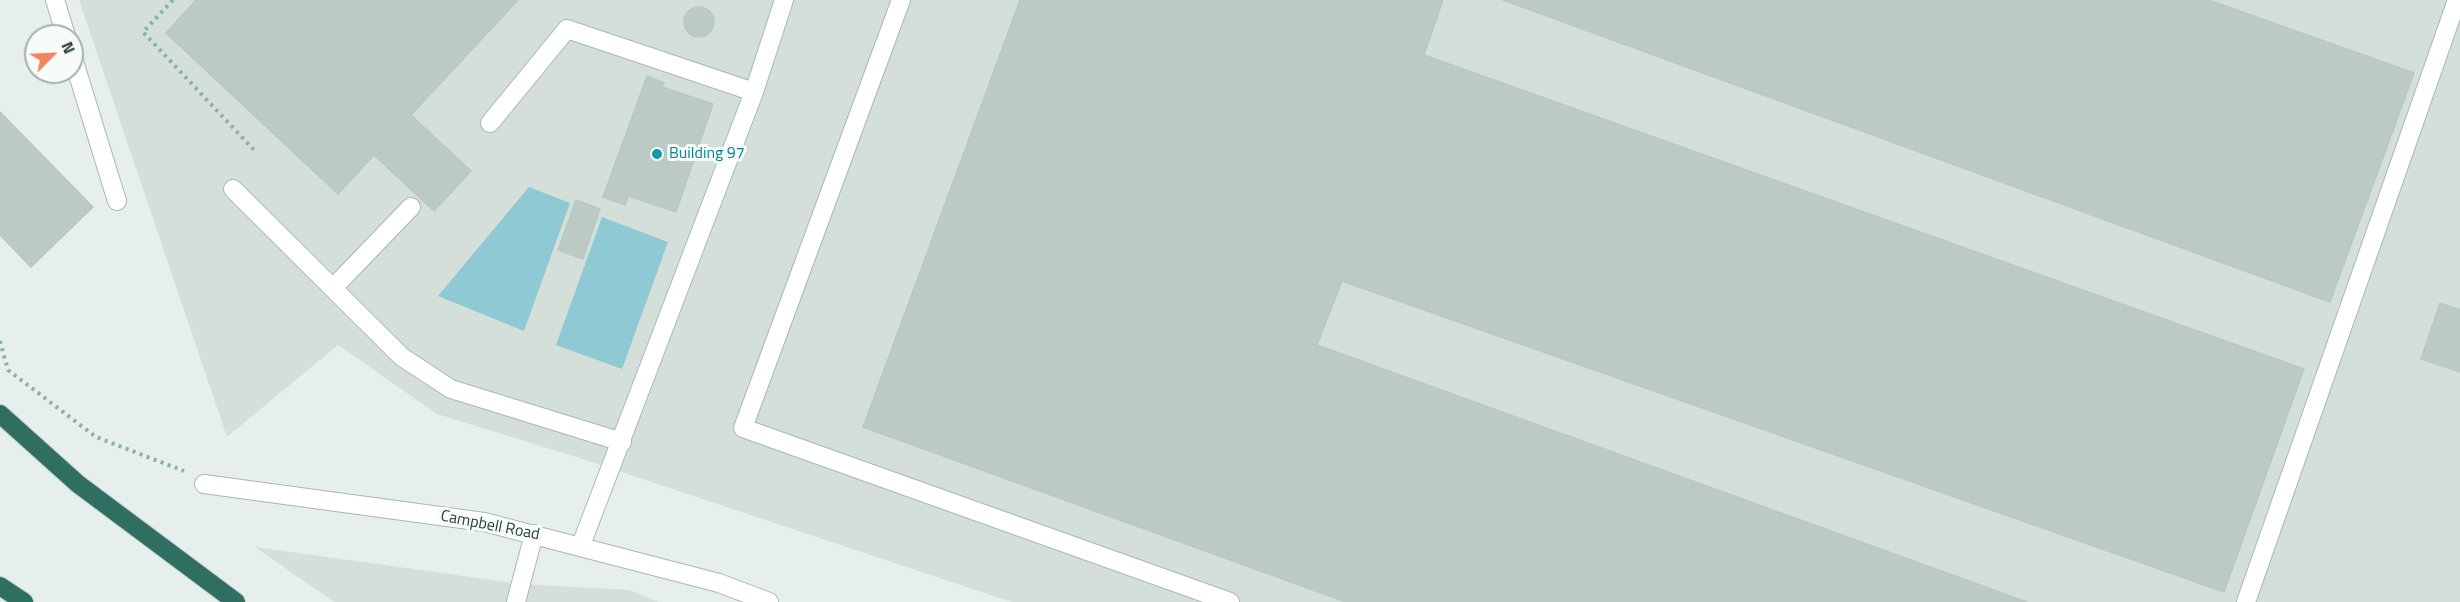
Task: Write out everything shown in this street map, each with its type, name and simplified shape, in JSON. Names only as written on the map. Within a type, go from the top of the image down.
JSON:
[{"type":"highway","points":[[0,414],[78,484],[236,602]]},
{"type":"highway","points":[[0,586],[24,602]]},
{"type":"street","points":[[55,0],[62,24]]},
{"type":"street","points":[[581,545],[754,92],[784,0]]},
{"type":"street","points":[[901,0],[743,429],[1230,602]]},
{"type":"street","points":[[2246,602],[2457,0]]},
{"type":"street","points":[[490,123],[567,30],[754,92]]},
{"type":"street","points":[[81,84],[117,201]]},
{"type":"street","points":[[233,189],[402,357],[451,389],[622,442]]},
{"type":"street","points":[[333,288],[411,207]]},
{"type":"street","name":"Campbell Road","points":[[204,484],[484,522],[581,545],[719,583],[769,602]]},
{"type":"street","points":[[516,602],[534,534]]},
{"type":"path","points":[[172,0],[143,32],[254,150]]},
{"type":"path","points":[[0,341],[8,370],[96,437],[179,468],[204,484]]},
{"type":"shaded area","points":[[79,0],[2460,0],[2460,602],[1012,602],[586,460],[437,414],[338,345],[227,437]]},
{"type":"shaded area","points":[[255,547],[521,584],[629,590],[659,602],[334,602]]},
{"type":"water","points":[[529,187],[570,203],[524,331],[438,296]]},
{"type":"water","points":[[602,217],[668,242],[622,369],[556,345]]},
{"type":"building","points":[[196,0],[518,0],[411,115],[471,171],[434,211],[374,155],[338,194],[166,33]]},
{"type":"building","points":[[1020,0],[1443,0],[1424,55],[2304,369],[2224,592],[1342,281],[1317,345],[2027,602],[1346,602],[863,427]]},
{"type":"building","points":[[1503,0],[2209,0],[2414,73],[2330,302]]},
{"type":"building","points":[[699,7],[710,11],[714,22],[710,33],[699,37],[688,33],[684,22],[688,11]]},
{"type":"building","name":"Building 97","points":[[647,76],[664,83],[662,87],[713,104],[676,212],[628,196],[625,205],[603,197]]},
{"type":"building","points":[[0,112],[93,207],[31,267],[0,235]]},
{"type":"building","points":[[576,200],[600,209],[583,259],[558,250]]},
{"type":"building","points":[[2440,303],[2460,310],[2460,372],[2421,359]]},
{"type":"place","name":"Building 97","points":[[657,154]]}]
